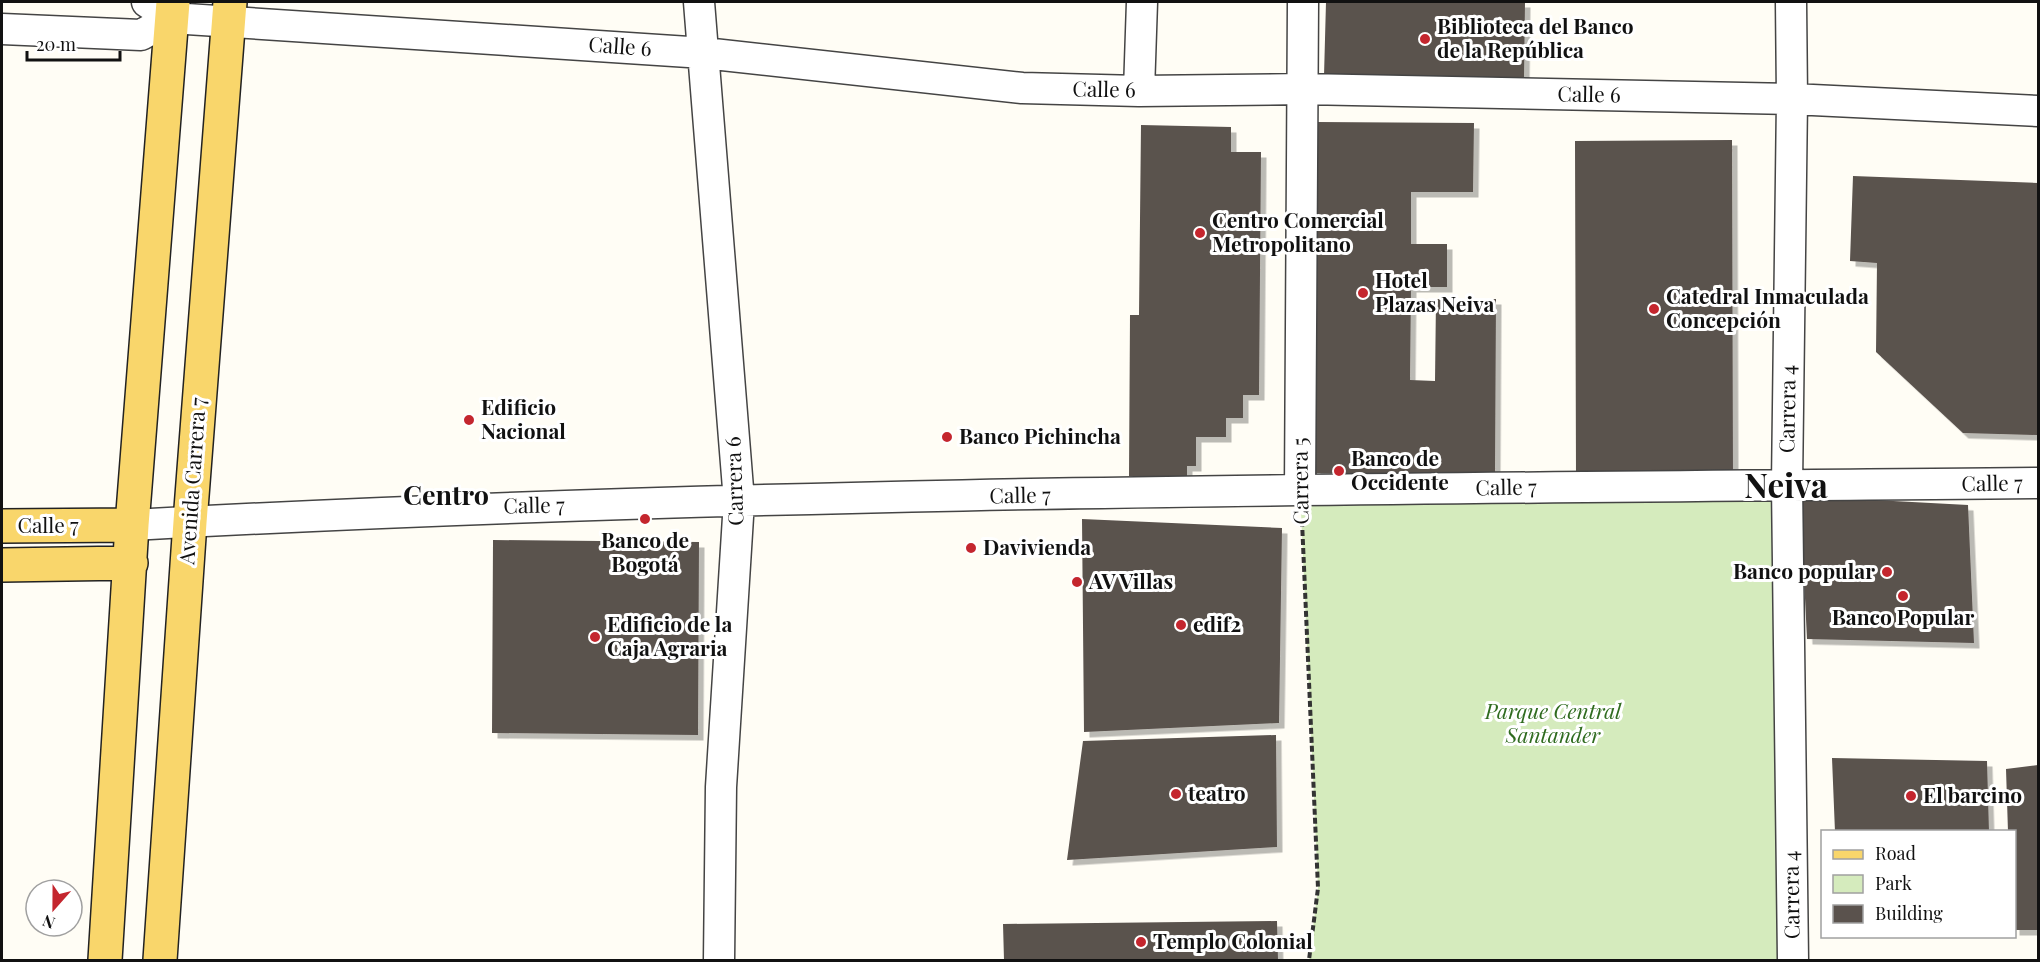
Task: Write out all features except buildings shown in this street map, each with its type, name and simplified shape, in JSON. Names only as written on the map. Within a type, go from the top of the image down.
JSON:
[{"type":"main road","points":[[105,960],[164,7]]},
{"type":"main road","name":"Avenida Carrera 7","points":[[160,960],[190,522],[229,12]]},
{"type":"main road","name":"Calle 7","points":[[2,526],[132,525]]},
{"type":"main road","name":"Calle 7","points":[[2,565],[131,563]]},
{"type":"street","name":"Carrera 6","points":[[699,2],[739,501],[721,787],[719,960]]},
{"type":"street","points":[[1139,91],[1142,2]]},
{"type":"street","name":"Carrera 5","points":[[1300,490],[1303,2]]},
{"type":"street","name":"Carrera 4","points":[[1791,2],[1792,99],[1787,486],[1793,960]]},
{"type":"street","name":"Calle 6","points":[[164,7],[704,52],[1022,88],[1139,91],[1303,89],[1792,99],[2038,111]]},
{"type":"street","points":[[2,29],[141,35],[164,7]]},
{"type":"street","name":"Calle 7","points":[[132,525],[494,507],[739,501],[1300,490],[2038,483]]},
{"type":"path","name":"Carrera 5","points":[[1300,490],[1318,888],[1309,960]]},
{"type":"green space","name":"Parque Central Santander","points":[[1787,485],[1793,960],[1309,960],[1318,888],[1300,490]]},
{"type":"place","name":"Biblioteca del Banco de la República","points":[[1425,39]]},
{"type":"place","name":"Centro Comercial Metropolitano","points":[[1200,233]]},
{"type":"place","name":"Hotel Plazas Neiva","points":[[1363,293]]},
{"type":"place","name":"Catedral Inmaculada Concepción","points":[[1654,309]]},
{"type":"place","name":"Edificio Nacional","points":[[469,420]]},
{"type":"place","name":"Banco Pichincha","points":[[947,437]]},
{"type":"place","name":"Banco de Occidente","points":[[1339,471]]},
{"type":"place","name":"Banco de Bogotá","points":[[645,519]]},
{"type":"place","name":"Davivienda","points":[[971,548]]},
{"type":"place","name":"Banco popular","points":[[1887,572]]},
{"type":"place","name":"AV Villas","points":[[1077,582]]},
{"type":"place","name":"Banco Popular","points":[[1903,596]]},
{"type":"place","name":"edif2","points":[[1181,625]]},
{"type":"place","name":"Edificio de la Caja Agraria","points":[[595,637]]},
{"type":"place","name":"teatro","points":[[1176,794]]},
{"type":"place","name":"El barcino","points":[[1911,796]]},
{"type":"place","name":"Templo Colonial","points":[[1141,942]]},
{"type":"district","name":"Neiva","points":[[1786,486]]},
{"type":"district","name":"Centro","points":[[446,496]]}]
